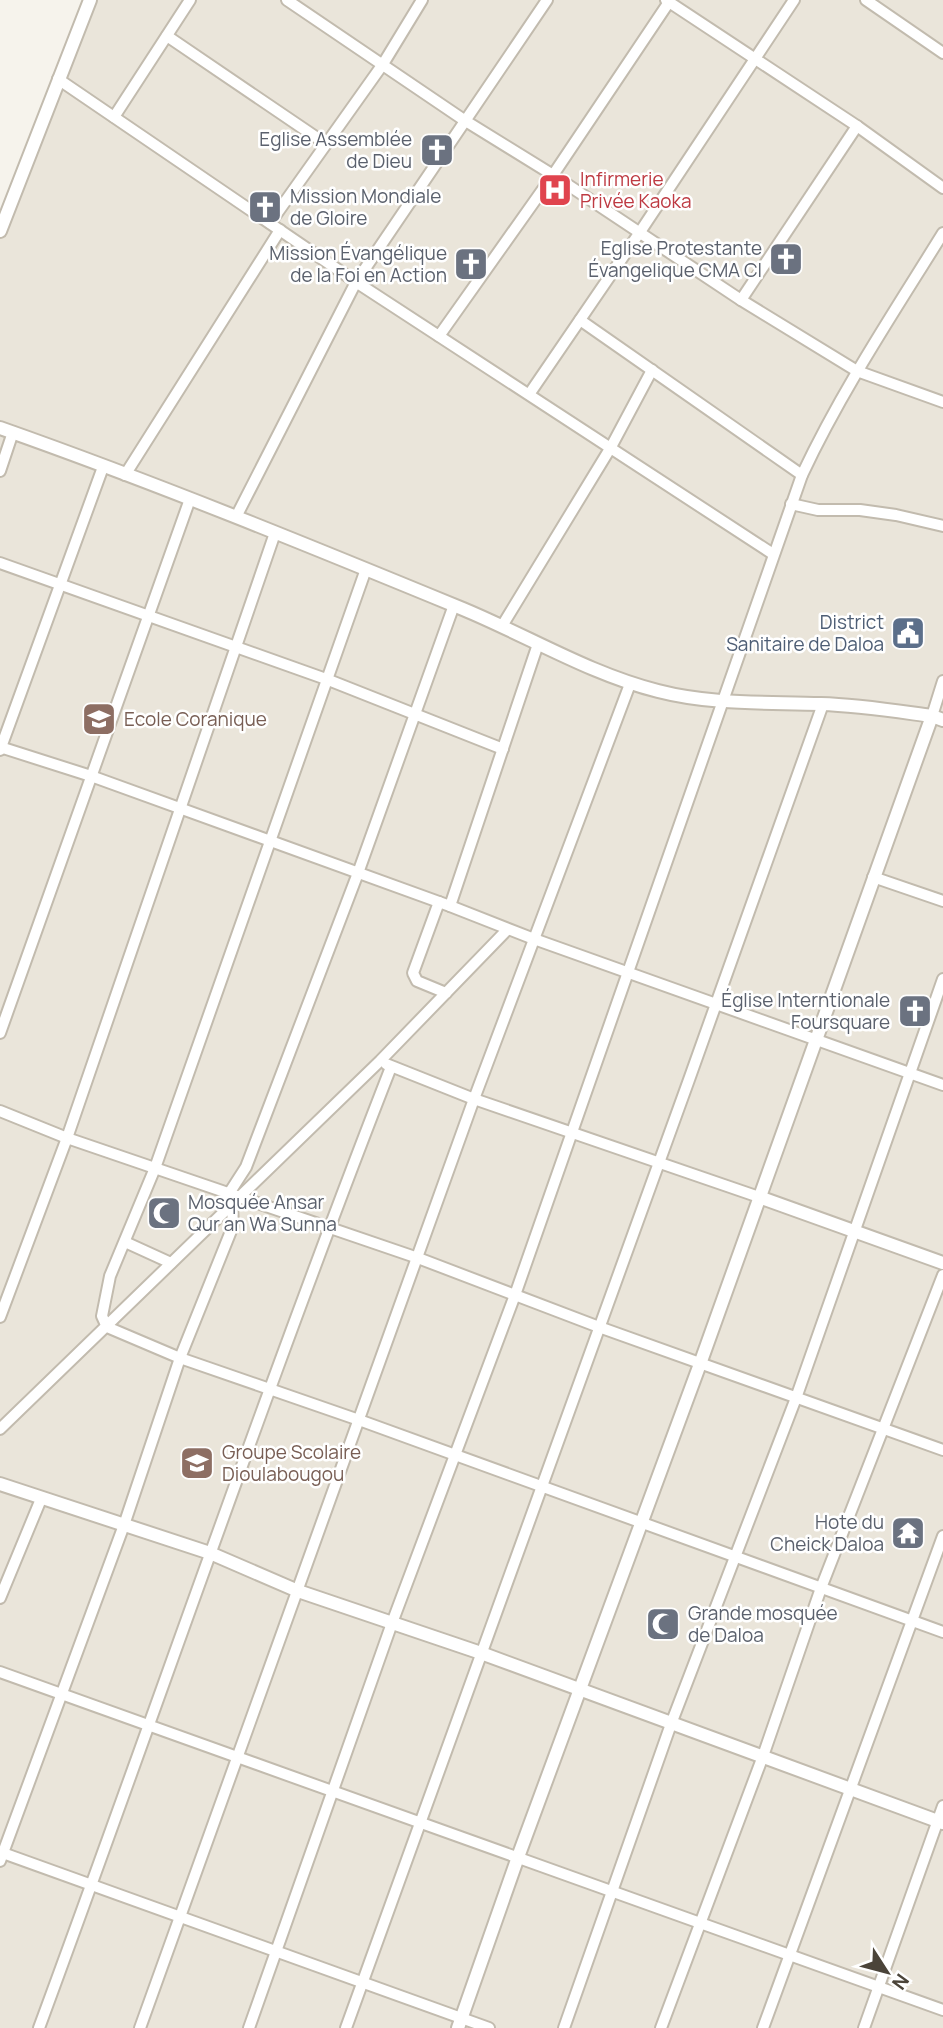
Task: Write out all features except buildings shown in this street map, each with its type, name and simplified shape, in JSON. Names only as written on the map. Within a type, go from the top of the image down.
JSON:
[{"type":"street","points":[[0,230],[90,0]]},
{"type":"street","points":[[114,117],[190,0]]},
{"type":"street","points":[[270,223],[383,64],[422,0]]},
{"type":"street","points":[[236,517],[356,282],[547,0]]},
{"type":"street","points":[[530,393],[794,0]]},
{"type":"street","points":[[866,0],[943,53]]},
{"type":"street","points":[[291,1],[464,120],[553,175],[741,300],[857,371],[943,402]]},
{"type":"street","points":[[439,335],[553,175],[667,1],[857,126],[943,188]]},
{"type":"street","points":[[167,36],[326,144]]},
{"type":"street","points":[[58,79],[356,282],[773,554]]},
{"type":"street","points":[[741,300],[857,126]]},
{"type":"street","points":[[125,475],[280,230]]},
{"type":"street","points":[[250,2028],[392,1623],[515,1295],[802,474],[857,371],[943,233]]},
{"type":"street","points":[[580,320],[802,474]]},
{"type":"street","points":[[502,626],[611,447],[652,370]]},
{"type":"street","points":[[0,428],[366,569],[454,605],[630,684],[681,696],[724,702],[823,704],[937,718]]},
{"type":"street","points":[[0,471],[13,432]]},
{"type":"street","points":[[103,467],[0,748],[91,776],[445,904],[507,930],[943,1085]]},
{"type":"street","points":[[0,1033],[190,499]]},
{"type":"street","points":[[792,504],[818,510],[860,510],[896,515],[943,526]]},
{"type":"street","points":[[0,1317],[67,1138],[275,533]]},
{"type":"street","points":[[0,563],[326,679],[503,749]]},
{"type":"street","points":[[366,569],[155,1168],[110,1276],[102,1316],[107,1327],[180,1358],[359,1420],[943,1632]]},
{"type":"street","points":[[454,605],[358,873],[233,1199],[233,1226],[180,1358],[124,1525],[1,1855],[276,1951],[459,2023],[489,2028]]},
{"type":"street","points":[[446,993],[417,981],[413,973],[445,904],[503,749],[538,644]]},
{"type":"street","points":[[459,2023],[700,1364],[873,877],[937,718],[943,681]]},
{"type":"street","points":[[140,2028],[474,1099],[630,684]]},
{"type":"street","points":[[346,2028],[661,1161],[823,704]]},
{"type":"street","points":[[873,877],[943,901]]},
{"type":"street","points":[[0,1429],[107,1327],[233,1199],[385,1064],[446,993],[507,930]]},
{"type":"street","points":[[564,2028],[671,1724],[796,1398],[943,979]]},
{"type":"street","points":[[385,1064],[474,1099],[661,1161],[943,1263]]},
{"type":"street","points":[[38,2028],[385,1064]]},
{"type":"street","points":[[0,1111],[233,1199],[418,1258],[700,1364],[943,1450]]},
{"type":"street","points":[[125,1242],[171,1263]]},
{"type":"street","points":[[661,2028],[763,1756],[821,1588],[943,1275]]},
{"type":"street","points":[[0,1484],[210,1553],[298,1591],[481,1653],[940,1822]]},
{"type":"street","points":[[0,1598],[41,1499]]},
{"type":"street","points":[[762,2028],[943,1536]]},
{"type":"street","points":[[0,1672],[943,2010]]},
{"type":"street","points":[[864,2028],[940,1822],[943,1806]]},
{"type":"shaded area","points":[[87,0],[943,0],[943,2028],[0,2028],[0,230]]},
{"type":"place","name":"Eglise Assemblée de Dieu","points":[[437,150]]},
{"type":"place","name":"Infirmerie Privée Kaoka","points":[[555,190]]},
{"type":"place","name":"Mission Mondiale de Gloire","points":[[265,207]]},
{"type":"place","name":"Eglise Protestante Évangelique CMA CI","points":[[786,259]]},
{"type":"place","name":"Mission Évangélique de la Foi en Action","points":[[471,264]]},
{"type":"place","name":"District Sanitaire de Daloa","points":[[908,633]]},
{"type":"place","name":"Ecole Coranique","points":[[99,719]]},
{"type":"place","name":"Église Interntionale Foursquare","points":[[915,1011]]},
{"type":"place","name":"Mosquée Ansar Qur an Wa Sunna","points":[[164,1213]]},
{"type":"place","name":"Groupe Scolaire Dioulabougou","points":[[197,1463]]},
{"type":"place","name":"Hote du Cheick Daloa","points":[[908,1533]]},
{"type":"place","name":"Grande mosquée de Daloa","points":[[663,1624]]}]
